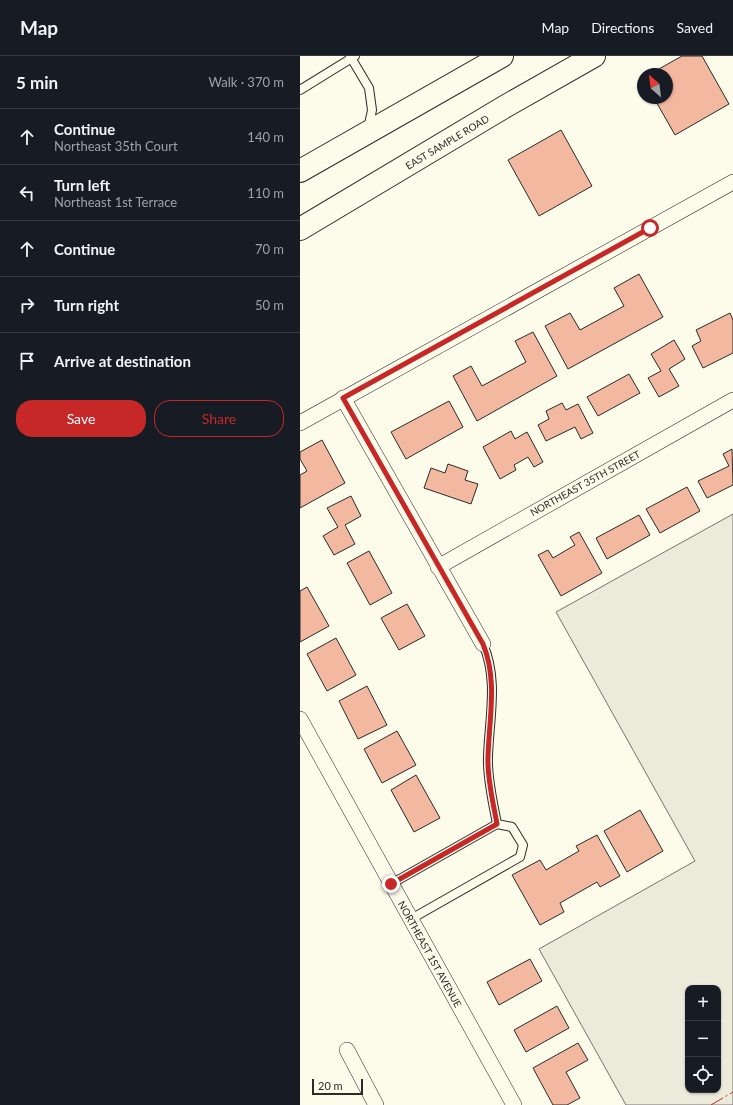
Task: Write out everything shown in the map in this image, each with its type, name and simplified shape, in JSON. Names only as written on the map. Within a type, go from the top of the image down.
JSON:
[{"type":"main road","points":[[300,171],[502,56]]},
{"type":"main road","name":"EAST SAMPLE ROAD","points":[[300,229],[506,106],[594,56]]},
{"type":"street","points":[[300,423],[733,182]]},
{"type":"street","points":[[343,398],[483,644]]},
{"type":"street","name":"NORTHEAST 35TH STREET","points":[[438,567],[733,400]]},
{"type":"street","name":"NORTHEAST 1ST AVENUE","points":[[300,719],[514,1105]]},
{"type":"street","points":[[346,1050],[376,1105]]},
{"type":"lane","points":[[300,90],[352,57],[369,88],[372,110],[367,133]]},
{"type":"lane","points":[[483,644],[486,650],[493,690],[488,758],[497,824]]},
{"type":"lane","points":[[391,884],[497,824],[512,827],[523,845],[520,857],[411,919]]},
{"type":"shaded area","points":[[733,514],[733,1105],[626,1105],[539,949],[695,861],[556,612]]},
{"type":"building","points":[[682,56],[702,56],[729,104],[675,135],[657,104],[673,104],[673,68],[661,68]]},
{"type":"building","points":[[561,130],[592,186],[539,216],[508,160]]},
{"type":"building","points":[[639,274],[663,317],[568,369],[545,326],[570,313],[580,330],[624,306],[614,288]]},
{"type":"building","points":[[730,313],[733,320],[733,353],[703,368],[692,346],[701,341],[696,330]]},
{"type":"building","points":[[533,332],[557,376],[477,421],[453,376],[471,366],[482,386],[526,362],[515,341]]},
{"type":"building","points":[[674,340],[685,359],[669,369],[679,386],[659,397],[648,378],[661,371],[651,354]]},
{"type":"building","points":[[629,374],[640,393],[598,416],[587,397]]},
{"type":"building","points":[[449,401],[463,427],[406,459],[391,432]]},
{"type":"building","points":[[562,403],[566,410],[578,404],[593,433],[581,439],[575,427],[546,441],[538,425],[549,419],[546,411]]},
{"type":"building","points":[[511,431],[515,439],[527,432],[543,462],[534,467],[528,457],[514,465],[516,470],[500,479],[483,447]]},
{"type":"building","points":[[322,440],[345,483],[300,508],[300,475],[307,471],[300,459],[300,452]]},
{"type":"building","points":[[732,449],[733,485],[707,498],[698,481],[729,466],[723,454]]},
{"type":"building","points":[[448,464],[468,471],[465,480],[478,484],[471,504],[424,488],[431,468],[445,473]]},
{"type":"building","points":[[687,487],[700,511],[660,533],[646,509]]},
{"type":"building","points":[[351,496],[361,516],[345,525],[355,544],[334,555],[323,536],[338,527],[327,508]]},
{"type":"building","points":[[639,515],[650,535],[607,559],[596,538]]},
{"type":"building","points":[[579,532],[602,573],[561,596],[538,555],[548,550],[553,558],[575,545],[570,537]]},
{"type":"building","points":[[369,551],[392,593],[370,605],[347,563]]},
{"type":"building","points":[[307,587],[329,626],[300,642],[300,591]]},
{"type":"building","points":[[407,604],[425,636],[399,650],[381,618]]},
{"type":"building","points":[[336,638],[356,675],[327,691],[307,654]]},
{"type":"building","points":[[367,686],[387,725],[358,739],[339,701]]},
{"type":"building","points":[[397,731],[416,765],[382,783],[364,749]]},
{"type":"building","points":[[416,775],[440,818],[414,832],[391,790]]},
{"type":"building","points":[[640,810],[663,851],[627,872],[604,831]]},
{"type":"building","points":[[597,835],[620,876],[600,887],[597,882],[560,903],[564,912],[540,925],[512,875],[540,860],[546,870],[579,851],[576,846]]},
{"type":"building","points":[[530,959],[542,981],[499,1005],[487,982]]},
{"type":"building","points":[[557,1006],[569,1028],[526,1052],[514,1030]]},
{"type":"building","points":[[578,1043],[588,1060],[566,1072],[580,1098],[567,1105],[553,1105],[533,1068]]},
{"type":"power","points":[[711,1105],[733,1092]]},
{"type":"route","points":[[391,884],[497,824],[488,758],[493,690],[486,650],[483,644],[343,398],[542,290],[650,228]]}]
